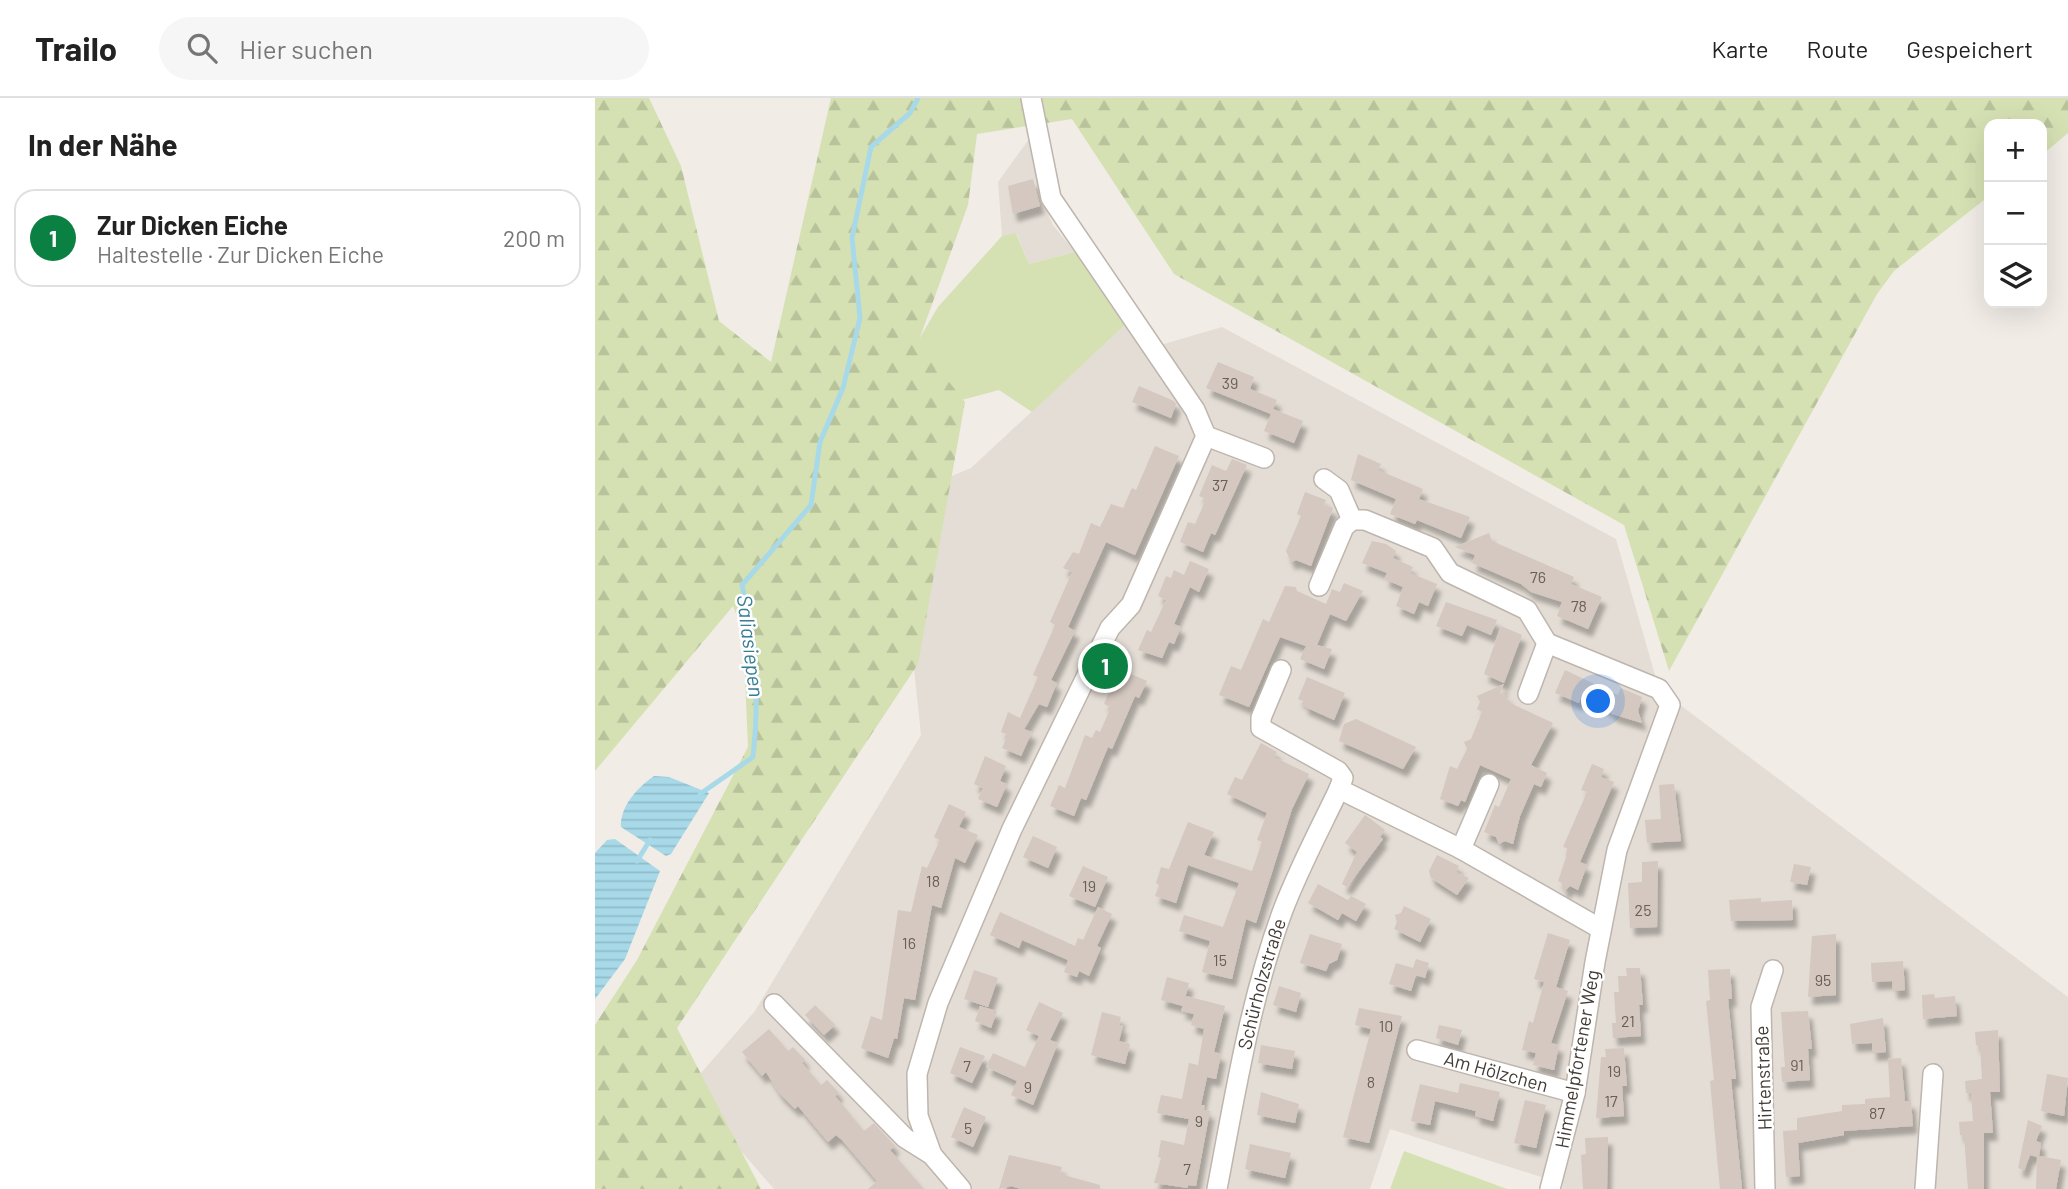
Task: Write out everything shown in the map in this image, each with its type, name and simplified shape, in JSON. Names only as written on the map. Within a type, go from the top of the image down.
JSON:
[{"type":"street","points":[[1031,98],[1051,198],[1195,410],[1206,436],[1264,458]]},
{"type":"street","points":[[932,1155],[918,1116],[917,1073],[938,1003],[1012,829],[1110,628],[1131,605],[1206,436]]},
{"type":"street","points":[[1324,479],[1339,490],[1352,520]]},
{"type":"street","points":[[1319,586],[1344,527],[1352,520],[1364,520],[1436,550],[1450,573],[1527,610],[1547,643],[1528,694]]},
{"type":"street","name":"Himmelpfortener Weg","points":[[1547,643],[1659,689],[1670,705],[1619,842],[1601,929],[1575,1093],[1550,1189]]},
{"type":"street","points":[[1281,670],[1261,718],[1261,728],[1338,771],[1343,778],[1339,789],[1461,849],[1601,929]]},
{"type":"street","points":[[1461,849],[1489,784]]},
{"type":"street","name":"Schürholzstraße","points":[[1217,1189],[1256,998],[1274,938],[1284,908],[1339,789]]},
{"type":"street","name":"Hirtenstraße","points":[[1765,1189],[1761,1007],[1773,970]]},
{"type":"street","points":[[774,1004],[905,1138],[932,1155],[961,1189]]},
{"type":"street","name":"Am Hölzchen","points":[[1417,1050],[1575,1093]]},
{"type":"street","points":[[1925,1189],[1933,1074]]},
{"type":"shaded area","points":[[1029,139],[1041,198],[1053,225],[1075,252],[1029,264],[1017,234],[1002,236],[998,182]]},
{"type":"shaded area","points":[[1128,322],[1152,352],[1164,344],[1222,327],[1616,539],[1659,689],[2068,997],[2068,1189],[1562,1189],[1563,1184],[1390,1129],[1370,1189],[774,1189],[687,1089],[755,1011],[921,735],[896,499],[971,468]]},
{"type":"green space","points":[[595,98],[649,98],[681,166],[719,321],[771,362],[831,98],[2068,98],[2068,133],[2047,151],[2047,119],[1984,119],[1984,200],[1894,271],[1877,294],[1669,671],[1624,525],[1174,274],[1072,119],[977,134],[968,205],[918,343],[965,402],[918,664],[677,1028],[761,1189],[595,1189],[595,1025],[637,960],[748,747],[743,630],[733,606],[595,771]]},
{"type":"green space","points":[[1016,233],[1029,264],[1075,252],[1128,322],[1032,412],[999,390],[954,402],[912,351],[938,307],[1002,236]]},
{"type":"green space","points":[[1404,1151],[1507,1189],[1390,1189]]},
{"type":"water","points":[[654,776],[669,777],[709,793],[671,854],[666,856],[621,827],[623,812],[631,798]]},
{"type":"water","points":[[615,839],[660,871],[625,959],[595,999],[595,853],[607,840]]},
{"type":"building","points":[[1033,179],[1040,206],[1013,214],[1008,186]]},
{"type":"building","points":[[1218,362],[1254,377],[1250,389],[1277,400],[1273,409],[1303,421],[1294,443],[1264,431],[1271,414],[1206,388]]},
{"type":"building","points":[[1139,386],[1174,401],[1176,404],[1171,418],[1132,402]]},
{"type":"building","points":[[1155,446],[1179,456],[1135,555],[1106,542],[1068,627],[1075,631],[1051,680],[1057,683],[1047,707],[1039,704],[1024,729],[1032,732],[1021,756],[1002,748],[1008,735],[1001,732],[1008,712],[1020,718],[1038,677],[1033,675],[1055,625],[1050,622],[1072,572],[1063,568],[1073,552],[1079,554],[1091,523],[1100,527],[1111,504],[1123,508],[1132,488],[1136,490]]},
{"type":"building","points":[[1358,454],[1381,464],[1378,470],[1423,489],[1419,499],[1470,517],[1461,538],[1417,520],[1415,524],[1390,514],[1396,499],[1351,480]]},
{"type":"building","points":[[1232,459],[1247,465],[1215,535],[1211,533],[1203,552],[1180,542],[1188,522],[1195,524],[1206,499],[1199,496],[1212,465],[1226,471]]},
{"type":"building","points":[[1305,492],[1326,500],[1324,505],[1333,508],[1311,566],[1296,560],[1291,562],[1286,551],[1301,516],[1297,514]]},
{"type":"building","points":[[1489,533],[1492,541],[1574,577],[1571,584],[1602,597],[1588,629],[1557,616],[1562,602],[1531,592],[1521,584],[1472,563],[1475,555],[1455,547]]},
{"type":"building","points":[[1372,541],[1386,544],[1396,551],[1393,558],[1413,567],[1410,573],[1437,584],[1428,606],[1419,602],[1414,614],[1396,606],[1403,587],[1384,579],[1387,573],[1362,563]]},
{"type":"building","points":[[1190,561],[1209,569],[1199,592],[1190,587],[1174,624],[1181,627],[1174,644],[1169,642],[1162,658],[1138,650],[1147,630],[1151,632],[1166,600],[1158,596],[1166,576],[1171,578],[1174,570],[1184,575]]},
{"type":"building","points":[[1344,583],[1363,591],[1346,621],[1330,614],[1317,645],[1332,649],[1324,669],[1300,659],[1306,646],[1280,637],[1249,707],[1219,695],[1231,666],[1241,670],[1263,619],[1269,622],[1285,586],[1296,587],[1297,591],[1326,604],[1332,589],[1340,592]]},
{"type":"building","points":[[1446,602],[1497,620],[1491,635],[1467,625],[1462,636],[1436,626]]},
{"type":"building","points":[[1501,626],[1522,635],[1504,683],[1484,674]]},
{"type":"building","points":[[1565,670],[1618,695],[1621,688],[1642,697],[1638,711],[1642,723],[1612,714],[1610,710],[1581,697],[1579,703],[1555,693]]},
{"type":"building","points":[[1131,674],[1147,681],[1139,698],[1135,696],[1112,749],[1108,747],[1086,800],[1081,798],[1074,816],[1050,806],[1059,785],[1065,788],[1085,735],[1092,738],[1096,730],[1100,732],[1111,707],[1104,704],[1112,684],[1119,687],[1123,679],[1128,681]]},
{"type":"building","points":[[1307,677],[1345,693],[1334,720],[1303,706],[1305,702],[1298,699]]},
{"type":"building","points":[[1504,684],[1500,693],[1508,696],[1506,701],[1553,723],[1531,765],[1547,773],[1541,787],[1534,784],[1520,816],[1513,844],[1505,841],[1499,844],[1496,837],[1484,832],[1495,805],[1499,807],[1511,779],[1480,765],[1465,802],[1461,800],[1458,806],[1440,799],[1450,766],[1457,769],[1467,749],[1464,742],[1471,739],[1482,712],[1477,709],[1480,702],[1477,696]]},
{"type":"building","points":[[1356,719],[1416,747],[1403,769],[1339,741],[1344,724]]},
{"type":"building","points":[[1261,743],[1277,752],[1274,757],[1309,774],[1292,809],[1256,923],[1246,919],[1232,979],[1202,972],[1210,941],[1179,931],[1184,915],[1223,927],[1239,883],[1188,865],[1176,903],[1155,896],[1159,885],[1156,883],[1161,867],[1169,869],[1188,822],[1214,832],[1204,855],[1252,871],[1262,842],[1257,840],[1267,813],[1227,794],[1235,777],[1242,780]]},
{"type":"building","points":[[985,756],[1006,766],[1000,781],[1007,784],[997,807],[978,799],[983,788],[974,784]]},
{"type":"building","points":[[1592,764],[1604,769],[1601,777],[1614,782],[1580,862],[1587,865],[1578,890],[1570,886],[1563,892],[1562,883],[1558,881],[1566,857],[1567,848],[1563,847],[1587,792],[1581,790]]},
{"type":"building","points":[[1674,784],[1681,841],[1647,843],[1645,820],[1661,819],[1659,785]]},
{"type":"building","points":[[949,804],[966,812],[959,827],[978,835],[965,863],[955,858],[941,908],[932,905],[915,1000],[904,998],[897,1039],[894,1038],[888,1058],[861,1048],[871,1016],[882,1020],[898,910],[911,912],[922,866],[927,868],[940,840],[934,837]]},
{"type":"building","points":[[1365,815],[1385,830],[1380,837],[1383,839],[1347,887],[1342,884],[1357,852],[1345,843]]},
{"type":"building","points":[[1033,836],[1057,847],[1048,868],[1023,857]]},
{"type":"building","points":[[1437,855],[1459,866],[1456,872],[1469,878],[1457,895],[1431,878],[1429,871]]},
{"type":"building","points":[[1658,861],[1657,927],[1630,928],[1628,883],[1642,882],[1642,862]]},
{"type":"building","points":[[1794,864],[1811,867],[1807,885],[1790,882]]},
{"type":"building","points":[[1083,866],[1108,877],[1095,907],[1069,896]]},
{"type":"building","points":[[1318,884],[1348,900],[1351,896],[1366,904],[1356,921],[1342,913],[1338,920],[1308,903]]},
{"type":"building","points":[[1761,898],[1761,902],[1792,900],[1793,920],[1731,921],[1729,900]]},
{"type":"building","points":[[1404,906],[1431,919],[1420,942],[1394,929],[1397,922],[1395,915],[1401,913]]},
{"type":"building","points":[[1098,907],[1112,914],[1097,946],[1101,948],[1089,976],[1079,971],[1077,977],[1064,972],[1068,960],[1022,940],[1019,948],[990,935],[1000,912],[1075,946],[1078,938],[1083,940]]},
{"type":"building","points":[[1548,933],[1570,940],[1556,987],[1568,991],[1551,1043],[1559,1045],[1554,1070],[1533,1065],[1536,1053],[1522,1050],[1529,1021],[1533,1023],[1544,982],[1534,979]]},
{"type":"building","points":[[1310,934],[1342,944],[1337,960],[1329,964],[1326,971],[1300,963]]},
{"type":"building","points":[[1836,934],[1836,995],[1808,997],[1812,936]]},
{"type":"building","points":[[1416,959],[1429,963],[1425,978],[1416,975],[1411,991],[1389,984],[1396,963],[1413,968]]},
{"type":"building","points":[[1903,961],[1905,990],[1893,991],[1892,981],[1872,982],[1871,963]]},
{"type":"building","points":[[1626,968],[1640,968],[1643,1005],[1639,1005],[1641,1036],[1613,1038],[1612,1023],[1616,1023],[1614,992],[1619,992],[1618,976],[1627,976]]},
{"type":"building","points":[[1730,969],[1732,999],[1728,999],[1736,1079],[1731,1079],[1742,1189],[1720,1189],[1710,1081],[1714,1080],[1706,1001],[1710,1000],[1708,970]]},
{"type":"building","points":[[974,970],[998,978],[988,1007],[964,999]]},
{"type":"building","points":[[1167,977],[1189,983],[1183,1006],[1161,1000]]},
{"type":"building","points":[[1279,986],[1301,993],[1296,1012],[1273,1005]]},
{"type":"building","points":[[1934,994],[1935,998],[1955,996],[1957,1016],[1923,1019],[1922,995]]},
{"type":"building","points":[[1186,996],[1225,1006],[1214,1052],[1221,1054],[1216,1079],[1207,1077],[1201,1105],[1205,1105],[1204,1110],[1210,1111],[1196,1186],[1188,1185],[1188,1188],[1154,1183],[1161,1158],[1158,1157],[1161,1140],[1184,1145],[1189,1119],[1157,1113],[1161,1095],[1182,1099],[1189,1063],[1198,1065],[1204,1029],[1191,1025],[1194,1014],[1181,1011]]},
{"type":"building","points":[[1039,1002],[1063,1013],[1050,1040],[1058,1043],[1033,1105],[1011,1095],[1017,1081],[986,1067],[993,1053],[1025,1067],[1039,1036],[1026,1030]]},
{"type":"building","points":[[815,1005],[835,1025],[824,1035],[805,1015]]},
{"type":"building","points":[[980,1006],[997,1011],[991,1028],[975,1021]]},
{"type":"building","points":[[1359,1008],[1402,1016],[1369,1143],[1343,1137],[1371,1029],[1355,1025]]},
{"type":"building","points":[[1808,1011],[1812,1049],[1808,1049],[1810,1080],[1782,1082],[1781,1067],[1785,1067],[1781,1012]]},
{"type":"building","points":[[1102,1012],[1121,1017],[1119,1025],[1123,1026],[1119,1041],[1130,1044],[1125,1064],[1091,1055]]},
{"type":"building","points":[[1883,1018],[1886,1052],[1872,1053],[1872,1043],[1852,1044],[1850,1024]]},
{"type":"building","points":[[1439,1025],[1462,1030],[1458,1045],[1436,1038]]},
{"type":"building","points":[[769,1029],[788,1051],[793,1047],[805,1060],[802,1063],[821,1085],[827,1080],[839,1093],[835,1096],[864,1131],[874,1123],[895,1146],[890,1150],[924,1189],[868,1189],[877,1181],[842,1140],[836,1135],[828,1142],[798,1106],[795,1109],[779,1093],[766,1072],[762,1076],[742,1052]]},
{"type":"building","points":[[1998,1030],[2000,1092],[1990,1092],[1993,1133],[1984,1133],[1984,1189],[1968,1189],[1964,1135],[1960,1135],[1959,1122],[1973,1121],[1971,1093],[1966,1093],[1965,1081],[1982,1079],[1980,1045],[1976,1045],[1975,1032]]},
{"type":"building","points":[[1261,1045],[1295,1051],[1292,1069],[1258,1063]]},
{"type":"building","points":[[960,1047],[985,1056],[972,1083],[950,1073]]},
{"type":"building","points":[[1624,1048],[1627,1086],[1622,1086],[1624,1116],[1596,1118],[1601,1057],[1606,1057],[1605,1049]]},
{"type":"building","points":[[1901,1058],[1905,1101],[1911,1101],[1913,1126],[1844,1131],[1844,1135],[1798,1143],[1800,1176],[1786,1177],[1783,1131],[1797,1130],[1797,1118],[1842,1111],[1842,1105],[1865,1104],[1865,1099],[1890,1097],[1888,1059]]},
{"type":"building","points":[[2047,1074],[2068,1078],[2064,1116],[2041,1111]]},
{"type":"building","points":[[1460,1083],[1500,1092],[1493,1121],[1475,1116],[1476,1111],[1435,1101],[1430,1125],[1411,1121],[1420,1084],[1458,1093]]},
{"type":"building","points":[[1261,1092],[1299,1104],[1295,1123],[1257,1115]]},
{"type":"building","points":[[1525,1100],[1546,1105],[1536,1148],[1514,1143]]},
{"type":"building","points":[[964,1107],[986,1117],[973,1147],[951,1137]]},
{"type":"building","points":[[2028,1120],[2042,1126],[2036,1141],[2041,1143],[2039,1156],[2061,1160],[2056,1189],[2036,1189],[2037,1157],[2030,1155],[2024,1170],[2018,1168]]},
{"type":"building","points":[[1608,1137],[1607,1189],[1583,1189],[1581,1155],[1586,1154],[1585,1138]]},
{"type":"building","points":[[1250,1144],[1291,1153],[1285,1178],[1245,1169]]},
{"type":"building","points":[[1009,1155],[1062,1167],[1060,1174],[1100,1185],[1100,1189],[1021,1189],[1011,1186],[999,1189]]},
{"type":"waterway","name":"Saliasiepen","points":[[700,794],[753,757],[755,671],[751,628],[742,585],[811,505],[820,442],[843,388],[860,318],[852,238],[871,147],[910,113],[918,98]]},
{"type":"waterway","name":"Saliasiepen","points":[[637,861],[650,840]]},
{"type":"place","name":"Zur Dicken Eiche","points":[[1105,666]]}]
